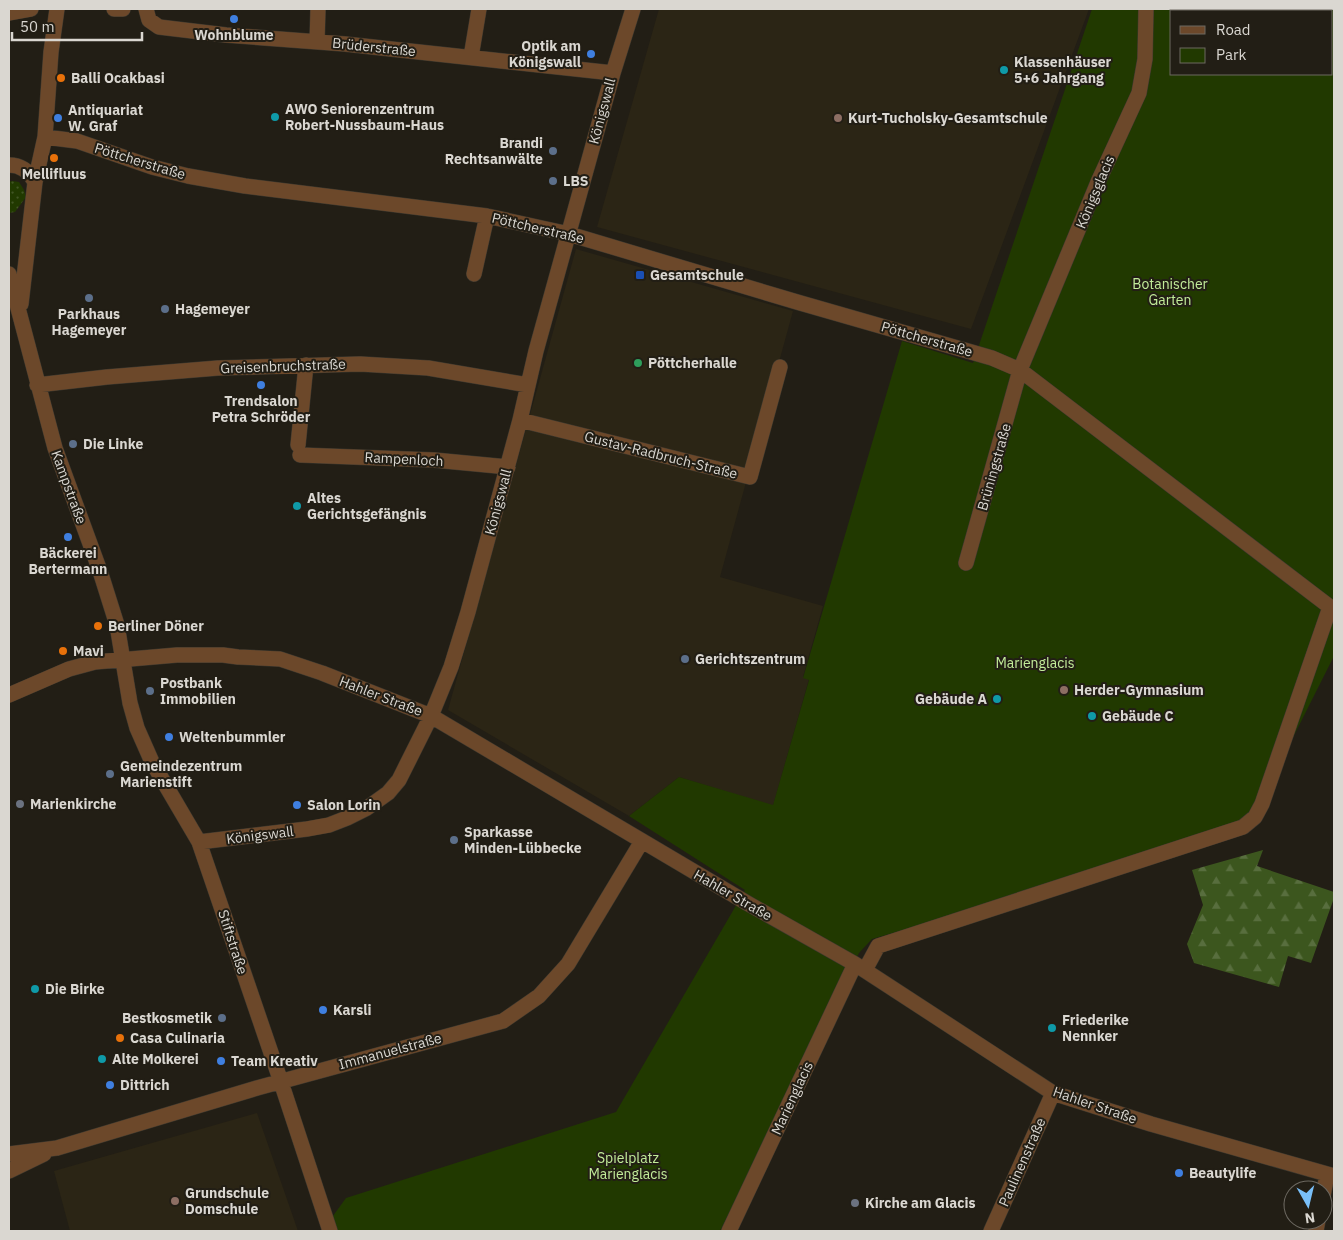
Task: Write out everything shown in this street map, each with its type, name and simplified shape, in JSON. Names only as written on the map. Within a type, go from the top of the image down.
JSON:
[{"type":"street","points":[[9,12],[31,9]]},
{"type":"street","name":"Kampstraße","points":[[20,313],[35,182],[45,138],[51,52],[57,9]]},
{"type":"street","points":[[114,9],[123,9]]},
{"type":"street","name":"Brüderstraße","points":[[146,9],[149,20],[158,27],[471,57],[613,73]]},
{"type":"street","points":[[317,42],[318,9]]},
{"type":"street","points":[[471,57],[479,9]]},
{"type":"street","name":"Königswall","points":[[199,842],[314,828],[347,818],[367,808],[388,793],[399,780],[432,716],[451,666],[468,612],[508,467],[568,234],[633,9]]},
{"type":"street","name":"Königsglacis","points":[[1020,370],[1098,182],[1139,93],[1144,59],[1146,9]]},
{"type":"street","name":"Pöttcherstraße","points":[[45,138],[77,141],[152,167],[229,183],[487,216],[568,234],[789,300],[959,348],[992,358],[1020,370]]},
{"type":"street","points":[[9,165],[22,168],[30,174],[35,182]]},
{"type":"street","points":[[474,274],[487,216]]},
{"type":"street","name":"Kampstraße","points":[[9,274],[55,448],[118,625],[123,660]]},
{"type":"street","name":"Greisenbruchstraße","points":[[37,385],[107,377],[200,370],[306,364],[360,364],[428,368],[528,385]]},
{"type":"street","name":"Rampenloch","points":[[306,364],[299,450],[508,467]]},
{"type":"street","name":"Gustav-Radbruch-Straße","points":[[520,420],[750,477],[780,367]]},
{"type":"street","name":"Brüningstraße","points":[[966,563],[1020,370]]},
{"type":"street","name":"Marienglacis","points":[[729,1231],[860,967],[878,946],[1243,827],[1254,817],[1262,804],[1332,608],[1020,370]]},
{"type":"street","name":"Hahler Straße","points":[[9,695],[69,669],[95,662],[177,655],[223,655],[280,659],[322,673],[432,716],[755,908],[860,967],[1053,1093],[1151,1124],[1331,1176]]},
{"type":"street","name":"Stiftstraße","points":[[123,660],[130,702],[137,728],[152,762],[199,842],[330,1231]]},
{"type":"street","name":"Immanuelstraße","points":[[9,1171],[57,1148],[281,1082],[503,1021],[539,996],[568,964],[642,841]]},
{"type":"street","name":"Paulinenstraße","points":[[991,1231],[1053,1093]]},
{"type":"street","name":"Immanuelstraße","points":[[9,1154],[57,1148]]},
{"type":"shaded area","name":"Kurt-Tucholsky-Gesamtschule","points":[[659,9],[1089,9],[971,329],[597,227]]},
{"type":"shaded area","points":[[576,249],[793,311],[720,577],[823,606],[803,677],[809,679],[773,806],[679,777],[629,816],[448,710]]},
{"type":"shaded area","name":"Grundschule Domschule","points":[[257,1113],[298,1231],[70,1231],[54,1171]]},
{"type":"green space","name":"Marienglacis","points":[[1092,9],[1334,9],[1334,656],[1246,831],[872,939],[859,953],[720,1231],[322,1231],[346,1198],[616,1112],[745,890],[629,816],[679,777],[773,805],[809,680],[803,678],[902,341],[973,363]]},
{"type":"green space","points":[[9,182],[19,182],[26,197],[15,212],[9,213]]},
{"type":"green space","points":[[1263,850],[1257,866],[1334,892],[1334,898],[1311,963],[1288,956],[1279,987],[1194,963],[1187,944],[1203,905],[1192,870]]},
{"type":"place","name":"Wohnblume","points":[[234,19]]},
{"type":"place","name":"Optik am Königswall","points":[[591,54]]},
{"type":"place","name":"Klassenhäuser 5+6 Jahrgang","points":[[1004,70]]},
{"type":"place","name":"Balli Ocakbasi","points":[[61,78]]},
{"type":"place","name":"AWO Seniorenzentrum Robert-Nussbaum-Haus","points":[[275,117]]},
{"type":"place","name":"Antiquariat W. Graf","points":[[58,118]]},
{"type":"place","name":"Kurt-Tucholsky-Gesamtschule","points":[[838,118]]},
{"type":"place","name":"Brandi Rechtsanwälte","points":[[553,151]]},
{"type":"place","name":"Mellifluus","points":[[54,158]]},
{"type":"place","name":"LBS","points":[[553,181]]},
{"type":"place","name":"Gesamtschule","points":[[640,275]]},
{"type":"place","name":"Parkhaus Hagemeyer","points":[[89,298]]},
{"type":"place","name":"Hagemeyer","points":[[165,309]]},
{"type":"place","name":"Pöttcherhalle","points":[[638,363]]},
{"type":"place","name":"Trendsalon Petra Schröder","points":[[261,385]]},
{"type":"place","name":"Die Linke","points":[[73,444]]},
{"type":"place","name":"Altes Gerichtsgefängnis","points":[[297,506]]},
{"type":"place","name":"Bäckerei Bertermann","points":[[68,537]]},
{"type":"place","name":"Berliner Döner","points":[[98,626]]},
{"type":"place","name":"Mavi","points":[[63,651]]},
{"type":"place","name":"Gerichtszentrum","points":[[685,659]]},
{"type":"place","name":"Herder-Gymnasium","points":[[1064,690]]},
{"type":"place","name":"Postbank Immobilien","points":[[150,691]]},
{"type":"place","name":"Gebäude A","points":[[997,699]]},
{"type":"place","name":"Gebäude C","points":[[1092,716]]},
{"type":"place","name":"Weltenbummler","points":[[169,737]]},
{"type":"place","name":"Gemeindezentrum Marienstift","points":[[110,774]]},
{"type":"place","name":"Marienkirche","points":[[20,804]]},
{"type":"place","name":"Salon Lorin","points":[[297,805]]},
{"type":"place","name":"Sparkasse Minden-Lübbecke","points":[[454,840]]},
{"type":"place","name":"Die Birke","points":[[35,989]]},
{"type":"place","name":"Karsli","points":[[323,1010]]},
{"type":"place","name":"Bestkosmetik","points":[[222,1018]]},
{"type":"place","name":"Friederike Nennker","points":[[1052,1028]]},
{"type":"place","name":"Casa Culinaria","points":[[120,1038]]},
{"type":"place","name":"Alte Molkerei","points":[[102,1059]]},
{"type":"place","name":"Team Kreativ","points":[[221,1061]]},
{"type":"place","name":"Dittrich","points":[[110,1085]]},
{"type":"place","name":"Beautylife","points":[[1179,1173]]},
{"type":"place","name":"Grundschule Domschule","points":[[175,1201]]},
{"type":"place","name":"Kirche am Glacis","points":[[855,1203]]},
{"type":"park label","name":"Botanischer Garten","points":[[1170,292]]},
{"type":"park label","name":"Spielplatz Marienglacis","points":[[628,1166]]}]
